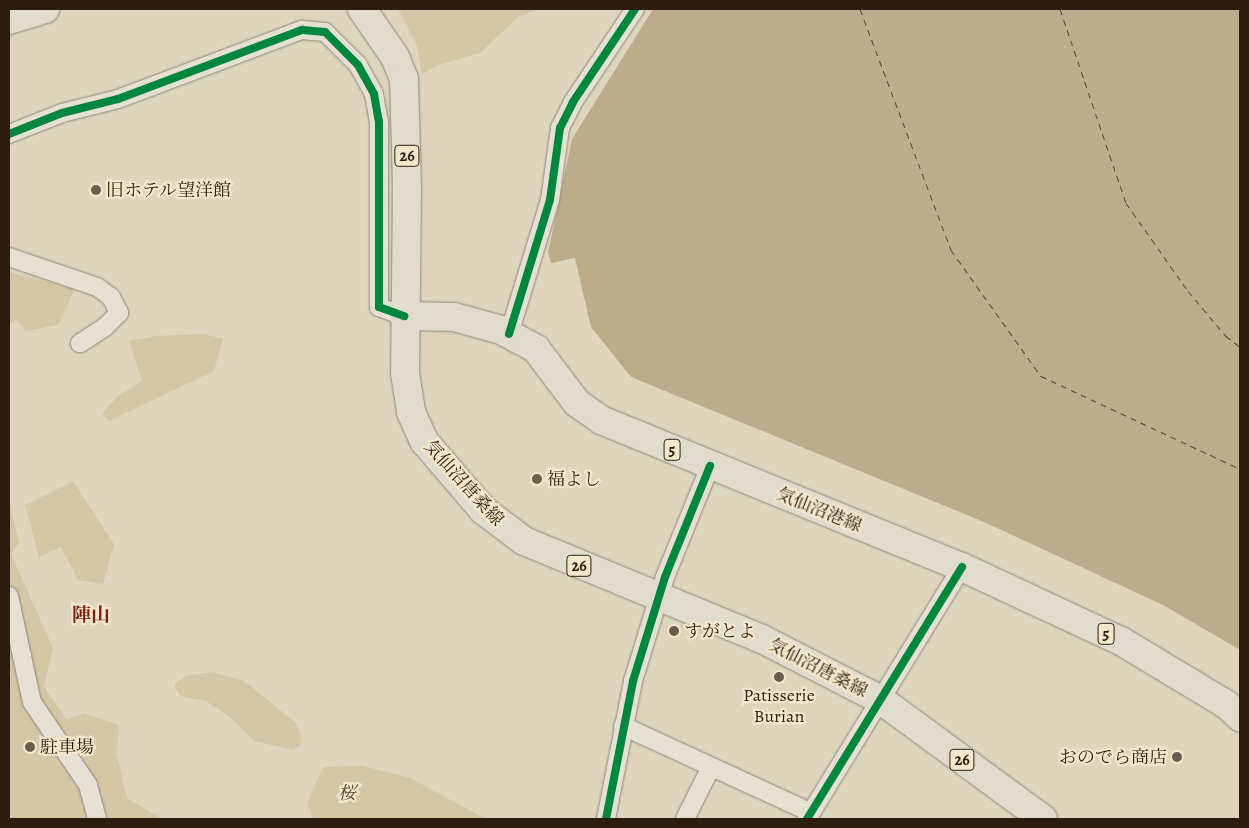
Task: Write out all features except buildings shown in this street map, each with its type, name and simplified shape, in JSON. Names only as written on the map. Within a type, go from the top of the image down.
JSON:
[{"type":"main road","points":[[9,20],[45,9]]},
{"type":"main road","name":"気仙沼唐桑線","points":[[362,9],[395,57],[404,79],[407,188],[404,316],[405,372],[411,412],[424,442],[483,510],[503,528],[544,552],[762,639],[881,700]]},
{"type":"main road","name":"気仙沼港線","points":[[404,316],[454,317],[509,334],[536,349],[577,403],[601,420],[962,567],[1121,641],[1227,705],[1240,717]]},
{"type":"main road","name":"26","points":[[881,700],[1043,819]]},
{"type":"street","points":[[509,334],[550,200],[560,128],[573,102],[634,9]]},
{"type":"street","points":[[9,134],[62,113],[118,99],[302,30],[325,32],[358,65],[374,94],[379,121],[379,307],[404,316]]},
{"type":"street","points":[[9,257],[97,287],[111,296],[119,313],[105,327],[80,343]]},
{"type":"street","points":[[606,819],[623,726],[658,598],[710,466]]},
{"type":"street","points":[[623,726],[711,767],[808,816],[962,567]]},
{"type":"street","points":[[9,596],[32,702],[88,785],[97,819]]},
{"type":"street","points":[[685,819],[711,767]]},
{"type":"green space","points":[[398,9],[538,9],[518,17],[480,53],[438,65],[422,74],[417,46]]},
{"type":"green space","points":[[9,272],[75,289],[58,325],[25,331],[17,319],[9,324]]},
{"type":"green space","points":[[204,334],[223,339],[214,371],[109,421],[102,414],[117,397],[142,381],[129,341],[156,336]]},
{"type":"green space","points":[[73,481],[114,544],[103,584],[78,580],[61,547],[39,557],[25,505]]},
{"type":"green space","points":[[9,500],[19,543],[11,554],[53,648],[44,687],[67,720],[83,713],[119,725],[117,754],[127,798],[162,819],[9,819]]},
{"type":"green space","points":[[212,672],[244,681],[296,723],[303,742],[293,750],[254,741],[230,717],[206,701],[180,696],[174,685],[185,676]]},
{"type":"green space","name":"桜","points":[[363,766],[410,778],[486,819],[313,819],[307,803],[323,767]]},
{"type":"shaded area","points":[[653,9],[1240,9],[1240,650],[1163,605],[984,522],[631,377],[591,327],[575,258],[551,263],[548,253],[572,139]]},
{"type":"ferry route","points":[[860,9],[951,250],[1041,376],[1240,469]]},
{"type":"ferry route","points":[[1060,9],[1126,203],[1188,291],[1226,336],[1240,347]]},
{"type":"cycle path","points":[[509,334],[550,200],[560,128],[573,102],[635,9]]},
{"type":"cycle path","points":[[9,134],[62,113],[118,99],[302,30],[325,32],[358,65],[374,94],[379,121],[379,307],[404,316]]},
{"type":"cycle path","points":[[606,819],[633,681],[665,577],[710,466]]},
{"type":"cycle path","points":[[807,819],[962,567]]},
{"type":"place","name":"旧ホテル望洋館","points":[[96,190]]},
{"type":"place","name":"福よし","points":[[537,479]]},
{"type":"place","name":"すがとよ","points":[[674,631]]},
{"type":"place","name":"Patisserie Burian","points":[[779,677]]},
{"type":"place","name":"駐車場","points":[[30,747]]},
{"type":"place","name":"おのでら商店","points":[[1177,757]]},
{"type":"district","name":"陣山","points":[[91,616]]}]
